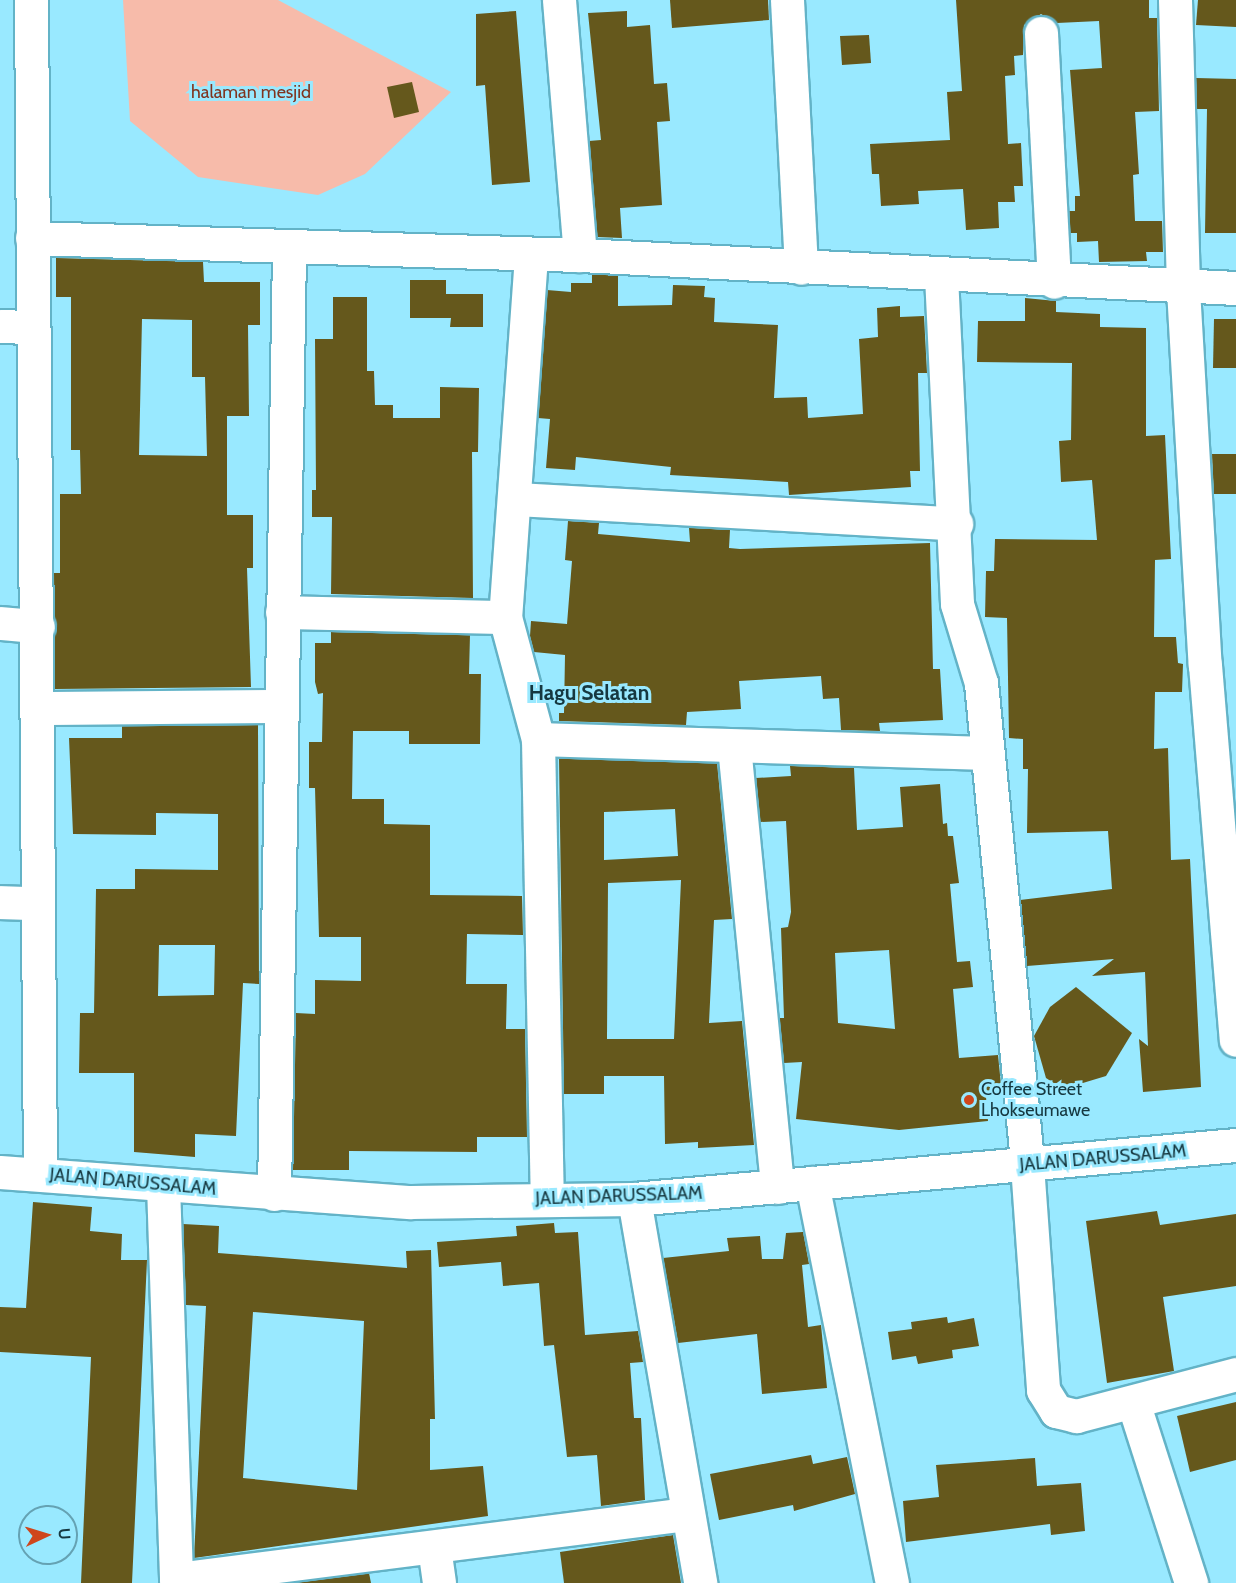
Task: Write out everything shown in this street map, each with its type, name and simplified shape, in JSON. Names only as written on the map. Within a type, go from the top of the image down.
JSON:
[{"type":"street","points":[[31,0],[38,626],[37,903],[40,1174]]},
{"type":"street","points":[[559,0],[580,255]]},
{"type":"street","points":[[787,0],[801,268]]},
{"type":"street","points":[[1175,0],[1183,288],[1204,665],[1236,1040]]},
{"type":"street","points":[[1041,33],[1054,282]]},
{"type":"street","points":[[32,238],[531,256],[580,255],[1054,282],[1236,288]]},
{"type":"street","points":[[274,1194],[289,247]]},
{"type":"street","points":[[531,256],[505,617],[538,739],[547,1199]]},
{"type":"street","points":[[941,276],[956,524],[957,604],[981,683],[1027,1165],[1043,1390],[1056,1411],[1076,1416],[1236,1374]]},
{"type":"street","points":[[0,326],[33,327]]},
{"type":"street","points":[[515,499],[956,524]]},
{"type":"street","points":[[282,612],[505,617]]},
{"type":"street","points":[[0,623],[38,626]]},
{"type":"street","points":[[38,708],[280,706]]},
{"type":"street","points":[[538,739],[986,753]]},
{"type":"street","points":[[734,746],[777,1187]]},
{"type":"street","points":[[0,902],[37,903]]},
{"type":"street","name":"JALAN DARUSSALAM","points":[[0,1172],[274,1194],[411,1202],[634,1199],[1236,1145]]},
{"type":"street","points":[[812,1183],[892,1583]]},
{"type":"street","points":[[163,1185],[176,1581],[686,1514]]},
{"type":"street","points":[[634,1199],[686,1514],[700,1583]]},
{"type":"street","points":[[1133,1401],[1191,1583]]},
{"type":"street","points":[[434,1547],[438,1583]]},
{"type":"green space","name":"halaman mesjid","points":[[123,0],[278,0],[451,92],[365,174],[318,195],[198,177],[130,121]]},
{"type":"building","points":[[670,0],[768,0],[769,20],[672,28]]},
{"type":"building","points":[[956,0],[1149,0],[1149,18],[1157,18],[1159,111],[1135,112],[1139,174],[1133,175],[1135,221],[1162,221],[1163,252],[1146,252],[1147,261],[1099,262],[1098,241],[1077,242],[1077,233],[1070,233],[1069,211],[1075,211],[1075,196],[1080,196],[1070,70],[1102,68],[1099,21],[1057,23],[1041,14],[1024,25],[1023,55],[1014,56],[1015,75],[1005,76],[1008,144],[1021,143],[1023,186],[1014,186],[1015,202],[998,202],[999,228],[966,230],[963,189],[918,191],[919,204],[881,206],[879,174],[872,174],[870,144],[950,140],[947,92],[962,91]]},
{"type":"building","points":[[1198,0],[1236,0],[1236,27],[1196,25]]},
{"type":"building","points":[[516,11],[530,182],[492,185],[485,85],[476,86],[476,14]]},
{"type":"building","points":[[627,11],[627,27],[650,25],[654,84],[667,83],[670,121],[657,122],[662,205],[620,208],[622,238],[597,237],[589,141],[601,140],[588,13]]},
{"type":"building","points":[[869,35],[871,63],[842,65],[840,36]]},
{"type":"building","points":[[1196,78],[1236,79],[1236,233],[1205,233],[1207,109],[1197,109]]},
{"type":"building","points":[[412,82],[419,112],[394,118],[387,87]]},
{"type":"building","points":[[56,258],[203,262],[204,282],[260,282],[260,325],[248,325],[249,416],[227,416],[227,515],[253,515],[253,568],[247,568],[251,687],[55,689],[54,573],[60,573],[60,494],[81,494],[80,450],[71,450],[71,297],[56,297]],"holes":[[[142,319],[192,320],[192,377],[205,377],[207,456],[139,455]]]},
{"type":"building","points":[[592,274],[618,276],[618,306],[672,305],[673,285],[705,286],[704,297],[715,298],[714,322],[778,325],[774,398],[807,397],[808,418],[863,414],[859,339],[878,337],[877,308],[900,306],[900,317],[924,316],[927,373],[918,373],[920,471],[910,471],[911,487],[789,495],[788,482],[670,475],[671,467],[576,457],[575,470],[546,468],[550,419],[538,418],[547,290],[571,292],[571,283],[592,283]]},
{"type":"building","points":[[410,280],[446,280],[446,294],[483,294],[483,327],[450,327],[451,318],[410,318]]},
{"type":"building","points":[[333,297],[367,297],[367,371],[374,371],[375,405],[393,405],[393,418],[440,418],[440,387],[479,388],[478,452],[472,452],[473,598],[331,594],[332,517],[312,517],[312,490],[316,490],[315,339],[333,339]]},
{"type":"building","points":[[1025,298],[1056,301],[1056,312],[1100,314],[1100,327],[1146,328],[1146,436],[1165,435],[1171,559],[1155,560],[1154,637],[1176,637],[1178,663],[1183,664],[1182,692],[1155,692],[1154,749],[1168,748],[1171,860],[1190,859],[1201,1087],[1143,1092],[1139,1039],[1148,1046],[1145,972],[1092,976],[1114,959],[1027,966],[1020,900],[1112,889],[1108,831],[1027,833],[1028,769],[1023,769],[1023,739],[1009,738],[1007,618],[985,617],[986,571],[994,571],[995,539],[1097,540],[1092,480],[1061,482],[1059,441],[1071,440],[1072,363],[977,362],[978,321],[1025,321]]},
{"type":"building","points":[[1214,319],[1236,319],[1236,368],[1213,368]]},
{"type":"building","points":[[1212,454],[1236,454],[1236,494],[1214,494]]},
{"type":"building","points":[[568,521],[599,523],[598,534],[690,542],[689,528],[730,530],[729,548],[740,549],[930,543],[933,669],[940,669],[943,720],[879,723],[880,731],[841,730],[839,698],[823,699],[821,676],[739,681],[741,709],[687,712],[686,725],[559,721],[559,713],[564,713],[565,655],[534,652],[530,636],[531,621],[567,624],[572,561],[565,560]]},
{"type":"building","points":[[331,632],[470,635],[469,674],[481,674],[480,744],[409,744],[409,731],[353,731],[352,799],[384,799],[384,824],[430,825],[430,895],[522,896],[523,935],[467,934],[466,984],[507,984],[506,1029],[525,1029],[527,1137],[477,1137],[477,1152],[349,1151],[349,1170],[293,1170],[296,1013],[315,1014],[315,980],[361,981],[361,937],[319,937],[315,788],[309,788],[309,742],[322,742],[323,693],[318,694],[315,682],[315,643],[331,643]]},
{"type":"building","points":[[258,725],[259,984],[243,983],[236,1136],[195,1134],[195,1157],[134,1152],[134,1073],[79,1073],[80,1013],[94,1013],[96,889],[135,889],[135,869],[218,870],[218,814],[156,813],[156,835],[73,834],[69,738],[122,738],[122,726]],"holes":[[[159,945],[215,945],[214,995],[158,996]]]},
{"type":"building","points":[[559,758],[717,763],[732,919],[714,920],[709,1023],[742,1021],[754,1145],[698,1148],[698,1142],[665,1144],[664,1076],[604,1076],[604,1094],[564,1094]],"holes":[[[675,809],[678,856],[604,860],[604,812]],[[681,880],[674,1039],[607,1039],[608,883]]]},
{"type":"building","points":[[790,766],[854,768],[857,830],[903,827],[900,787],[940,784],[943,824],[947,823],[948,836],[953,836],[959,883],[950,884],[957,962],[970,961],[973,987],[953,989],[959,1058],[998,1055],[1002,1095],[986,1097],[988,1121],[899,1130],[796,1119],[802,1062],[784,1063],[779,1018],[784,1018],[781,928],[788,927],[791,912],[786,821],[760,822],[756,778],[791,776]],"holes":[[[889,950],[895,1029],[838,1023],[835,953]]]},
{"type":"building","points":[[1076,987],[1132,1033],[1106,1076],[1063,1089],[1046,1078],[1034,1036],[1050,1007]]},
{"type":"building","points":[[33,1202],[92,1207],[90,1231],[122,1234],[121,1260],[147,1260],[132,1583],[81,1583],[91,1357],[0,1352],[0,1307],[26,1308]]},
{"type":"building","points":[[1157,1211],[1160,1225],[1236,1214],[1236,1286],[1163,1297],[1174,1371],[1107,1383],[1086,1221]]},
{"type":"building","points":[[554,1223],[555,1233],[578,1232],[585,1335],[638,1331],[643,1362],[630,1363],[634,1418],[641,1418],[645,1500],[601,1506],[597,1455],[567,1457],[554,1345],[544,1346],[539,1283],[503,1286],[501,1262],[439,1267],[437,1242],[517,1236],[516,1226]]},
{"type":"building","points":[[183,1224],[219,1226],[218,1253],[407,1268],[406,1251],[431,1250],[435,1419],[430,1419],[430,1470],[483,1466],[488,1516],[194,1558],[206,1306],[186,1305]],"holes":[[[253,1312],[364,1321],[357,1490],[243,1478]]]},
{"type":"building","points":[[803,1232],[809,1264],[802,1265],[808,1327],[821,1325],[827,1388],[762,1394],[757,1334],[678,1343],[663,1258],[729,1251],[727,1238],[760,1236],[762,1259],[783,1259],[786,1233]]},
{"type":"building","points":[[947,1317],[948,1323],[974,1318],[979,1346],[952,1350],[953,1358],[918,1364],[916,1356],[892,1360],[888,1332],[912,1329],[911,1322]]},
{"type":"building","points":[[1236,1402],[1236,1460],[1190,1472],[1177,1416]]},
{"type":"building","points":[[811,1455],[813,1464],[847,1457],[855,1494],[794,1511],[793,1505],[719,1520],[710,1474]]},
{"type":"building","points":[[1035,1458],[1037,1486],[1081,1483],[1085,1531],[1051,1535],[1050,1524],[906,1542],[903,1501],[939,1497],[936,1465]]},
{"type":"building","points":[[673,1535],[681,1583],[564,1583],[560,1552]]},
{"type":"building","points":[[369,1573],[371,1583],[293,1583]]},
{"type":"place","name":"Coffee Street Lhokseumawe","points":[[969,1100]]},
{"type":"district","name":"Hagu Selatan","points":[[589,693]]}]
